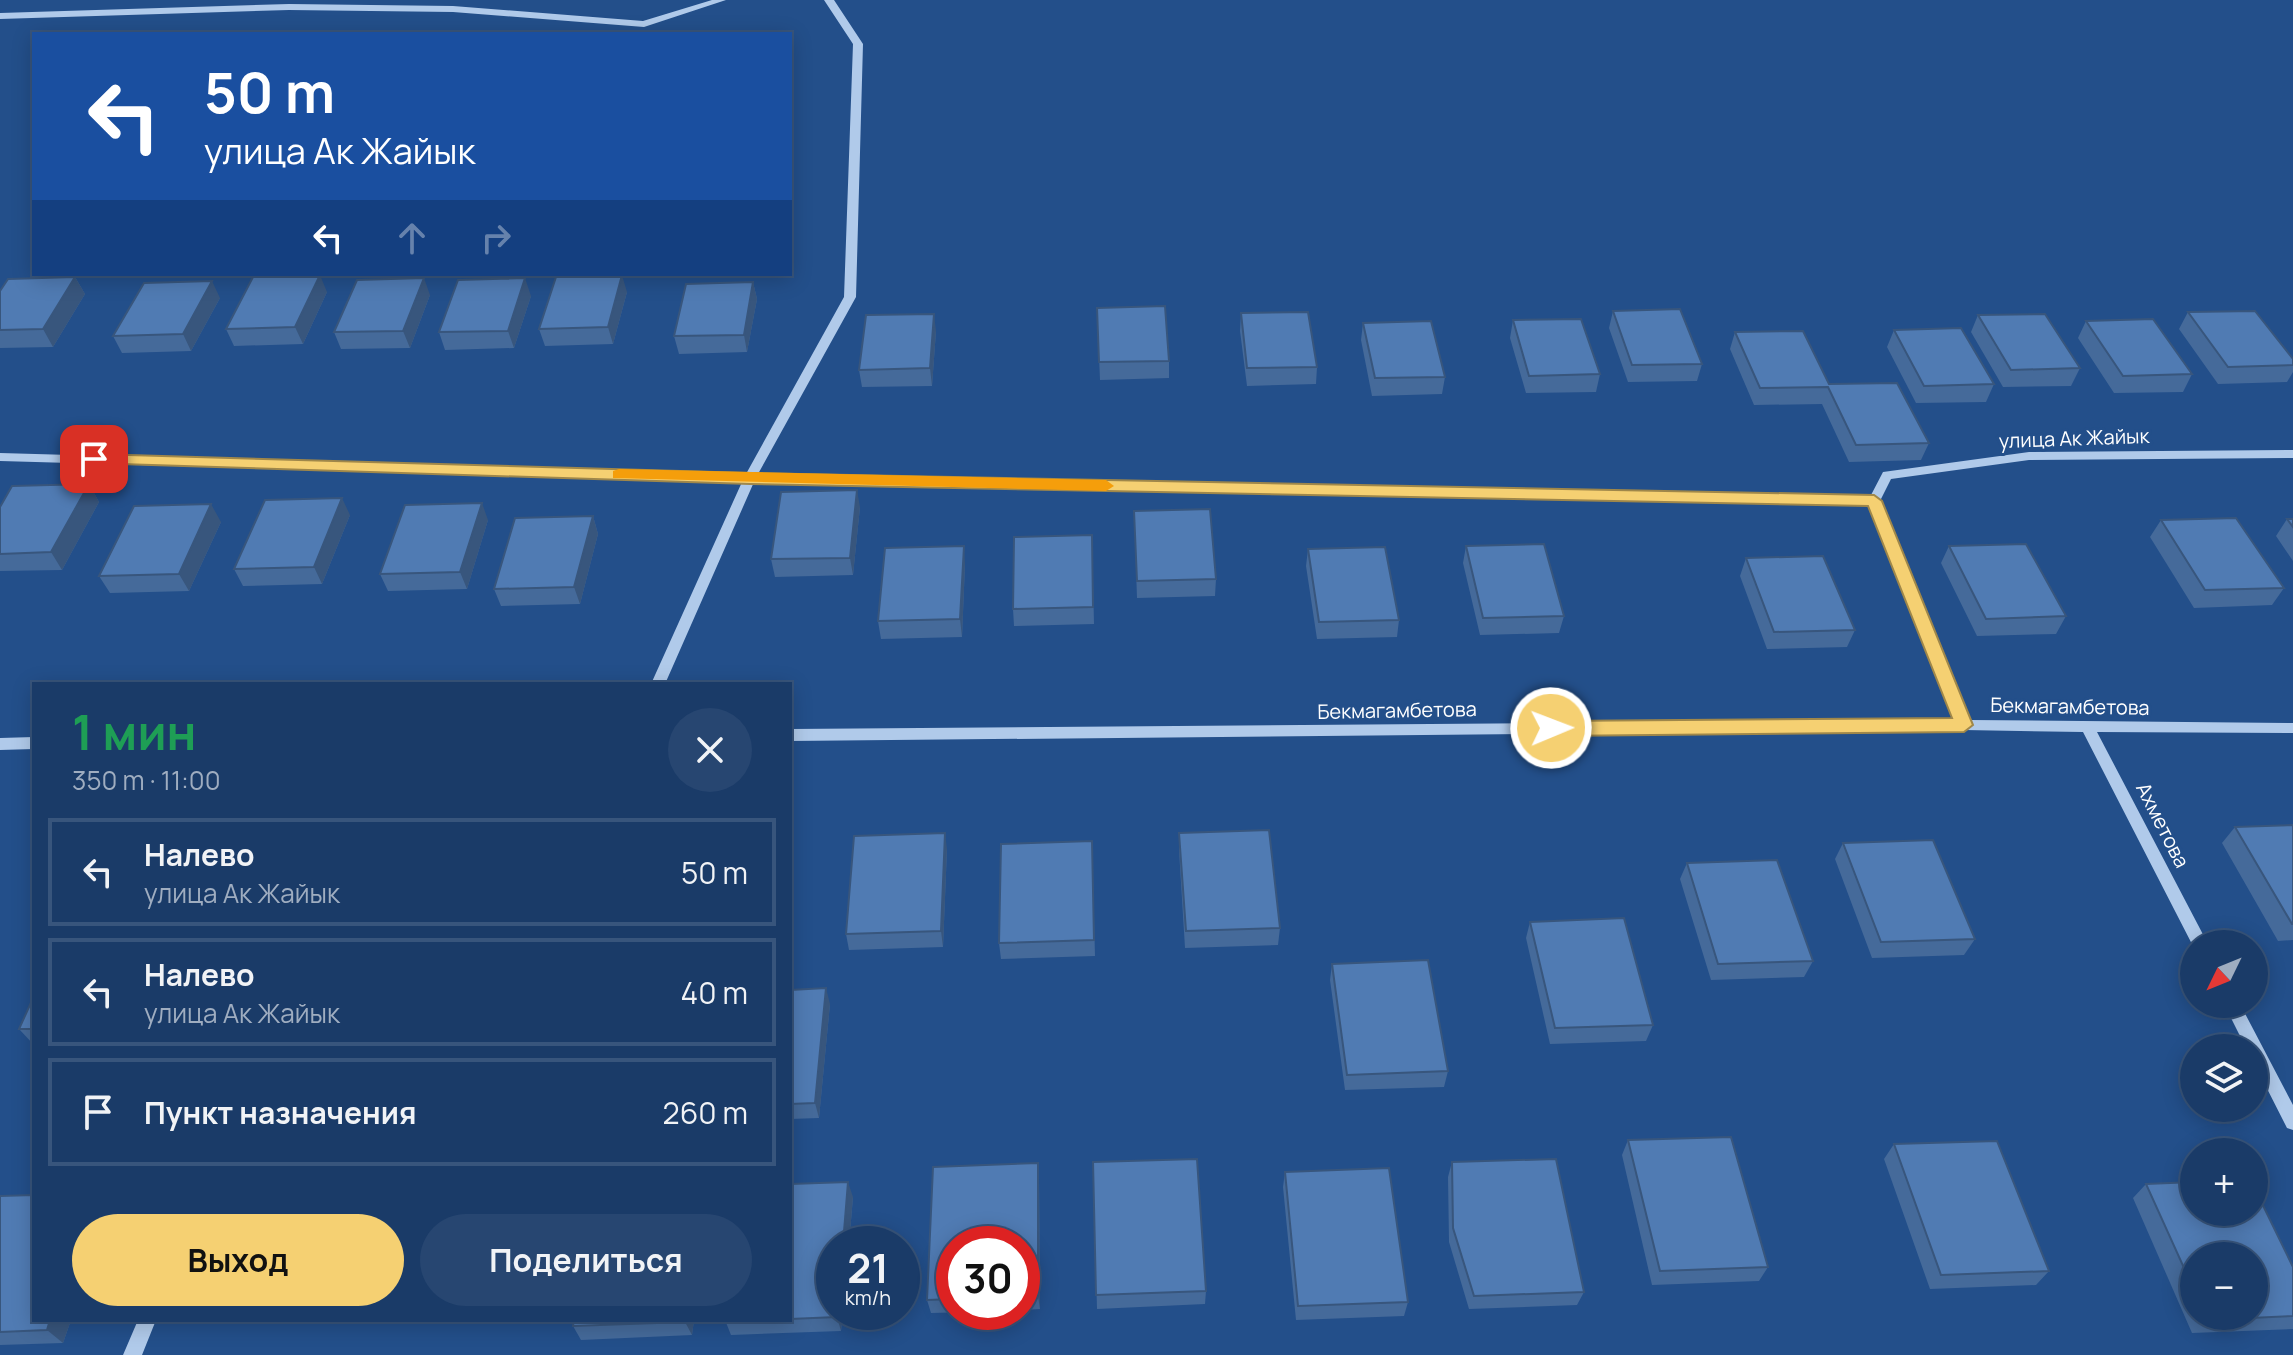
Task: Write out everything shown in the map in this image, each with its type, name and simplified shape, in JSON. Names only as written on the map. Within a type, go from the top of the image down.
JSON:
[{"type":"street","points":[[0,16],[289,7],[453,9],[644,24],[721,0]]},
{"type":"street","points":[[659,682],[750,478],[850,297],[858,44],[829,0]]},
{"type":"street","name":"улица Ак Жайык","points":[[1874,501],[1887,475],[2029,456],[2293,454]]},
{"type":"street","points":[[0,457],[750,478],[1874,501],[1964,725]]},
{"type":"street","name":"Бекмагамбетова","points":[[792,735],[1964,725],[2293,728]]},
{"type":"street","name":"Ахметова","points":[[2087,726],[2193,930]]},
{"type":"street","points":[[0,744],[32,743]]},
{"type":"street","points":[[2239,1018],[2293,1122]]},
{"type":"street","points":[[132,1355],[146,1322]]},
{"type":"building","points":[[320,276],[295,327],[226,329],[253,277]]},
{"type":"building","points":[[622,276],[608,327],[539,329],[556,277]]},
{"type":"building","points":[[75,277],[43,329],[0,330],[0,291],[8,279]]},
{"type":"building","points":[[424,278],[403,331],[334,332],[357,280]]},
{"type":"building","points":[[525,278],[508,331],[439,332],[458,280]]},
{"type":"building","points":[[212,281],[183,334],[113,336],[144,283]]},
{"type":"building","points":[[753,282],[744,335],[674,336],[686,284]]},
{"type":"building","points":[[1165,306],[1169,361],[1099,362],[1097,308]]},
{"type":"building","points":[[1680,309],[1702,364],[1632,365],[1613,311]]},
{"type":"building","points":[[2255,311],[2293,359],[2293,365],[2228,367],[2188,312]]},
{"type":"building","points":[[1308,312],[1317,367],[1247,368],[1241,313]]},
{"type":"building","points":[[934,314],[930,368],[859,370],[866,315]]},
{"type":"building","points":[[2045,314],[2080,368],[2011,370],[1978,315]]},
{"type":"building","points":[[1581,319],[1600,374],[1529,376],[1513,320]]},
{"type":"building","points":[[2153,319],[2192,374],[2123,376],[2086,321]]},
{"type":"building","points":[[1431,321],[1445,377],[1375,378],[1363,323]]},
{"type":"building","points":[[1961,328],[1994,384],[1924,386],[1894,330]]},
{"type":"building","points":[[1803,331],[1829,384],[1897,383],[1929,443],[1856,445],[1828,387],[1760,388],[1735,332]]},
{"type":"building","points":[[89,484],[51,552],[0,554],[0,507],[12,486]]},
{"type":"building","points":[[857,490],[850,558],[771,559],[781,492]]},
{"type":"building","points":[[342,498],[314,567],[234,569],[265,500]]},
{"type":"building","points":[[482,503],[460,572],[380,574],[405,505]]},
{"type":"building","points":[[211,504],[179,574],[99,576],[134,506]]},
{"type":"building","points":[[1210,509],[1216,579],[1137,581],[1134,511]]},
{"type":"building","points":[[593,516],[574,587],[494,589],[515,518]]},
{"type":"building","points":[[2236,518],[2284,588],[2205,590],[2161,520]]},
{"type":"building","points":[[1092,535],[1093,607],[1013,609],[1014,537]]},
{"type":"building","points":[[1544,544],[1564,616],[1483,618],[1466,546]]},
{"type":"building","points":[[2026,544],[2066,616],[1986,619],[1949,546]]},
{"type":"building","points":[[964,546],[960,619],[878,621],[885,548]]},
{"type":"building","points":[[1385,547],[1399,620],[1319,622],[1308,549]]},
{"type":"building","points":[[1823,556],[1855,630],[1774,632],[1746,558]]},
{"type":"building","points":[[2293,825],[2293,924],[2292,924],[2235,827]]},
{"type":"building","points":[[1269,830],[1280,928],[1186,931],[1179,833]]},
{"type":"building","points":[[945,833],[941,931],[846,934],[854,836]]},
{"type":"building","points":[[1933,840],[1975,939],[1881,942],[1843,843]]},
{"type":"building","points":[[1092,841],[1094,940],[999,943],[1001,844]]},
{"type":"building","points":[[1777,860],[1813,961],[1718,964],[1687,863]]},
{"type":"building","points":[[1624,918],[1653,1025],[1555,1028],[1530,922]]},
{"type":"building","points":[[1428,960],[1448,1071],[1347,1075],[1332,964]]},
{"type":"building","points":[[826,988],[815,1103],[792,1104],[792,990]]},
{"type":"building","points":[[32,1000],[32,1029],[19,1029]]},
{"type":"building","points":[[1731,1137],[1768,1267],[1660,1271],[1628,1140]]},
{"type":"building","points":[[1997,1141],[2049,1271],[1941,1275],[1894,1144]]},
{"type":"building","points":[[1197,1159],[1206,1291],[1096,1295],[1093,1162]]},
{"type":"building","points":[[1556,1159],[1584,1292],[1474,1296],[1453,1228],[1452,1162]]},
{"type":"building","points":[[1038,1163],[1038,1226],[936,1226],[936,1300],[927,1300],[933,1167]]},
{"type":"building","points":[[1389,1168],[1408,1302],[1298,1306],[1285,1172]]},
{"type":"building","points":[[848,1182],[844,1226],[816,1226],[816,1318],[792,1319],[792,1184]]},
{"type":"building","points":[[2180,1183],[2180,1226],[2268,1226],[2268,1216],[2293,1267],[2293,1316],[2268,1317],[2268,1242],[2180,1242],[2180,1259],[2146,1184]]},
{"type":"building","points":[[32,1195],[32,1322],[49,1322],[47,1330],[0,1332],[0,1196]]},
{"type":"building","points":[[574,1322],[685,1322],[573,1326]]},
{"type":"slow traffic","points":[[619,475],[1106,486]]},
{"type":"route","points":[[94,459],[750,478],[1874,501],[1964,725],[1551,728]]}]
